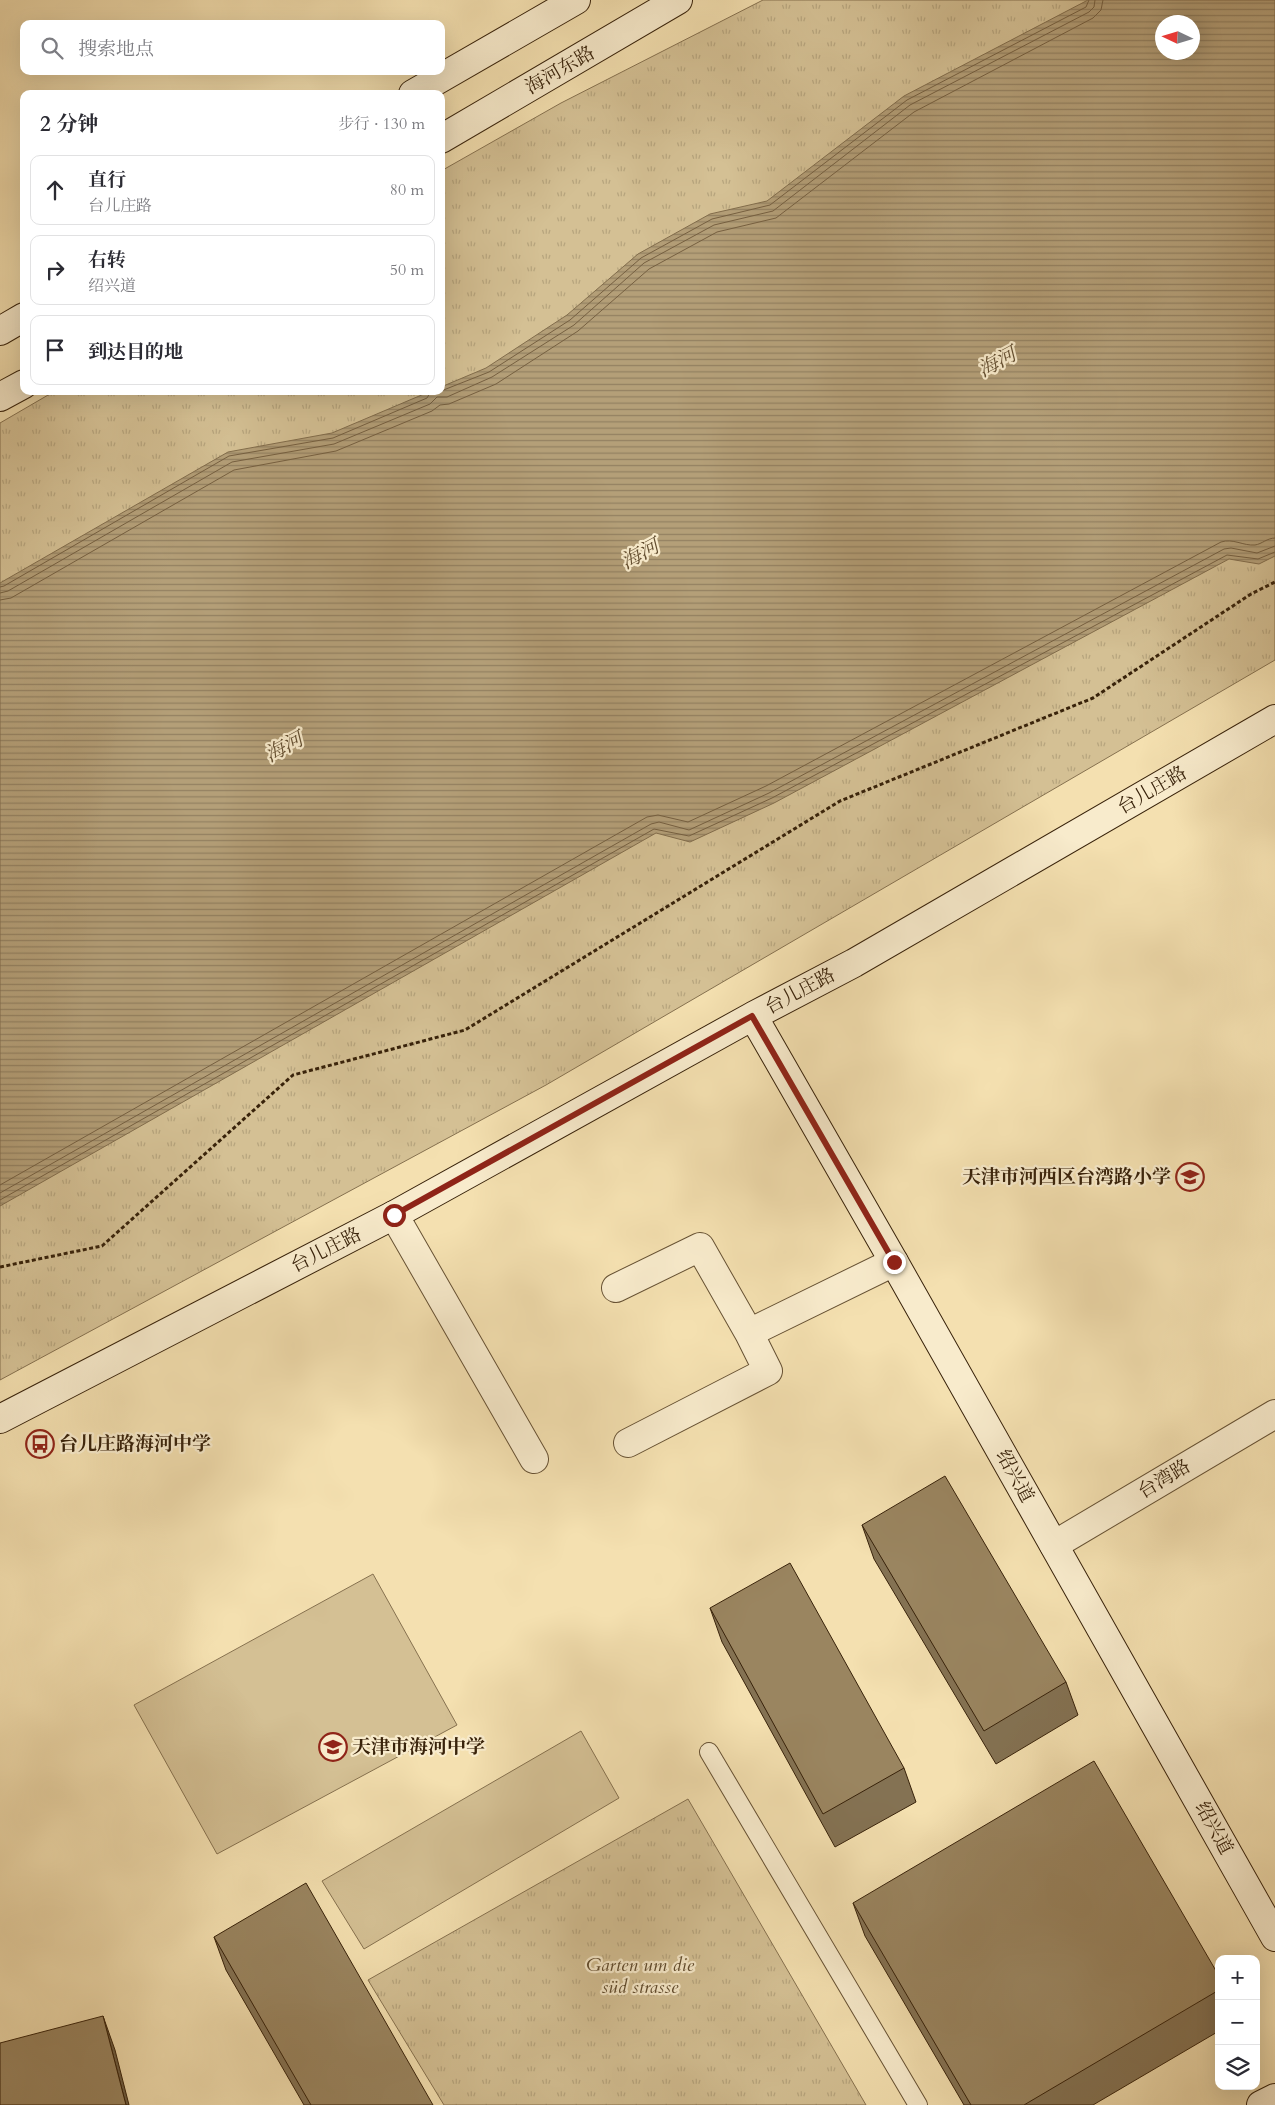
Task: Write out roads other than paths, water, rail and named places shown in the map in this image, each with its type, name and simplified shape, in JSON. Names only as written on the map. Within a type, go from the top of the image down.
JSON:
[{"type":"street","points":[[445,73],[546,8],[576,0]]},
{"type":"street","name":"海河东路","points":[[445,138],[678,0]]},
{"type":"street","points":[[419,90],[442,75]]},
{"type":"street","points":[[0,331],[20,319]]},
{"type":"street","points":[[0,397],[20,386]]},
{"type":"street","name":"台儿庄路","points":[[0,1418],[394,1215],[752,1016],[854,963],[1275,718]]},
{"type":"street","name":"绍兴道","points":[[752,1016],[894,1262],[1275,1937]]},
{"type":"street","points":[[394,1215],[534,1459]]},
{"type":"street","points":[[616,1288],[700,1247],[749,1333],[768,1371],[628,1443]]},
{"type":"street","points":[[749,1333],[894,1262]]},
{"type":"street","name":"台湾路","points":[[1054,1545],[1275,1414]]},
{"type":"street","points":[[1261,2105],[1275,2098]]},
{"type":"lane","points":[[709,1752],[918,2105]]},
{"type":"water","name":"海河","points":[[1088,0],[1275,0],[1275,556],[1259,564],[1229,559],[774,803],[690,842],[656,833],[0,1206],[0,583],[228,452],[332,433],[422,395],[445,395],[445,385],[486,368],[567,315],[638,254],[710,214],[767,201],[904,96]]},
{"type":"place","name":"天津市河西区台湾路小学","points":[[1190,1177]]},
{"type":"place","name":"台儿庄路海河中学","points":[[40,1444]]},
{"type":"place","name":"天津市海河中学","points":[[333,1747]]},
{"type":"park label","name":"Garten um die süd strasse","points":[[640,1976]]}]
